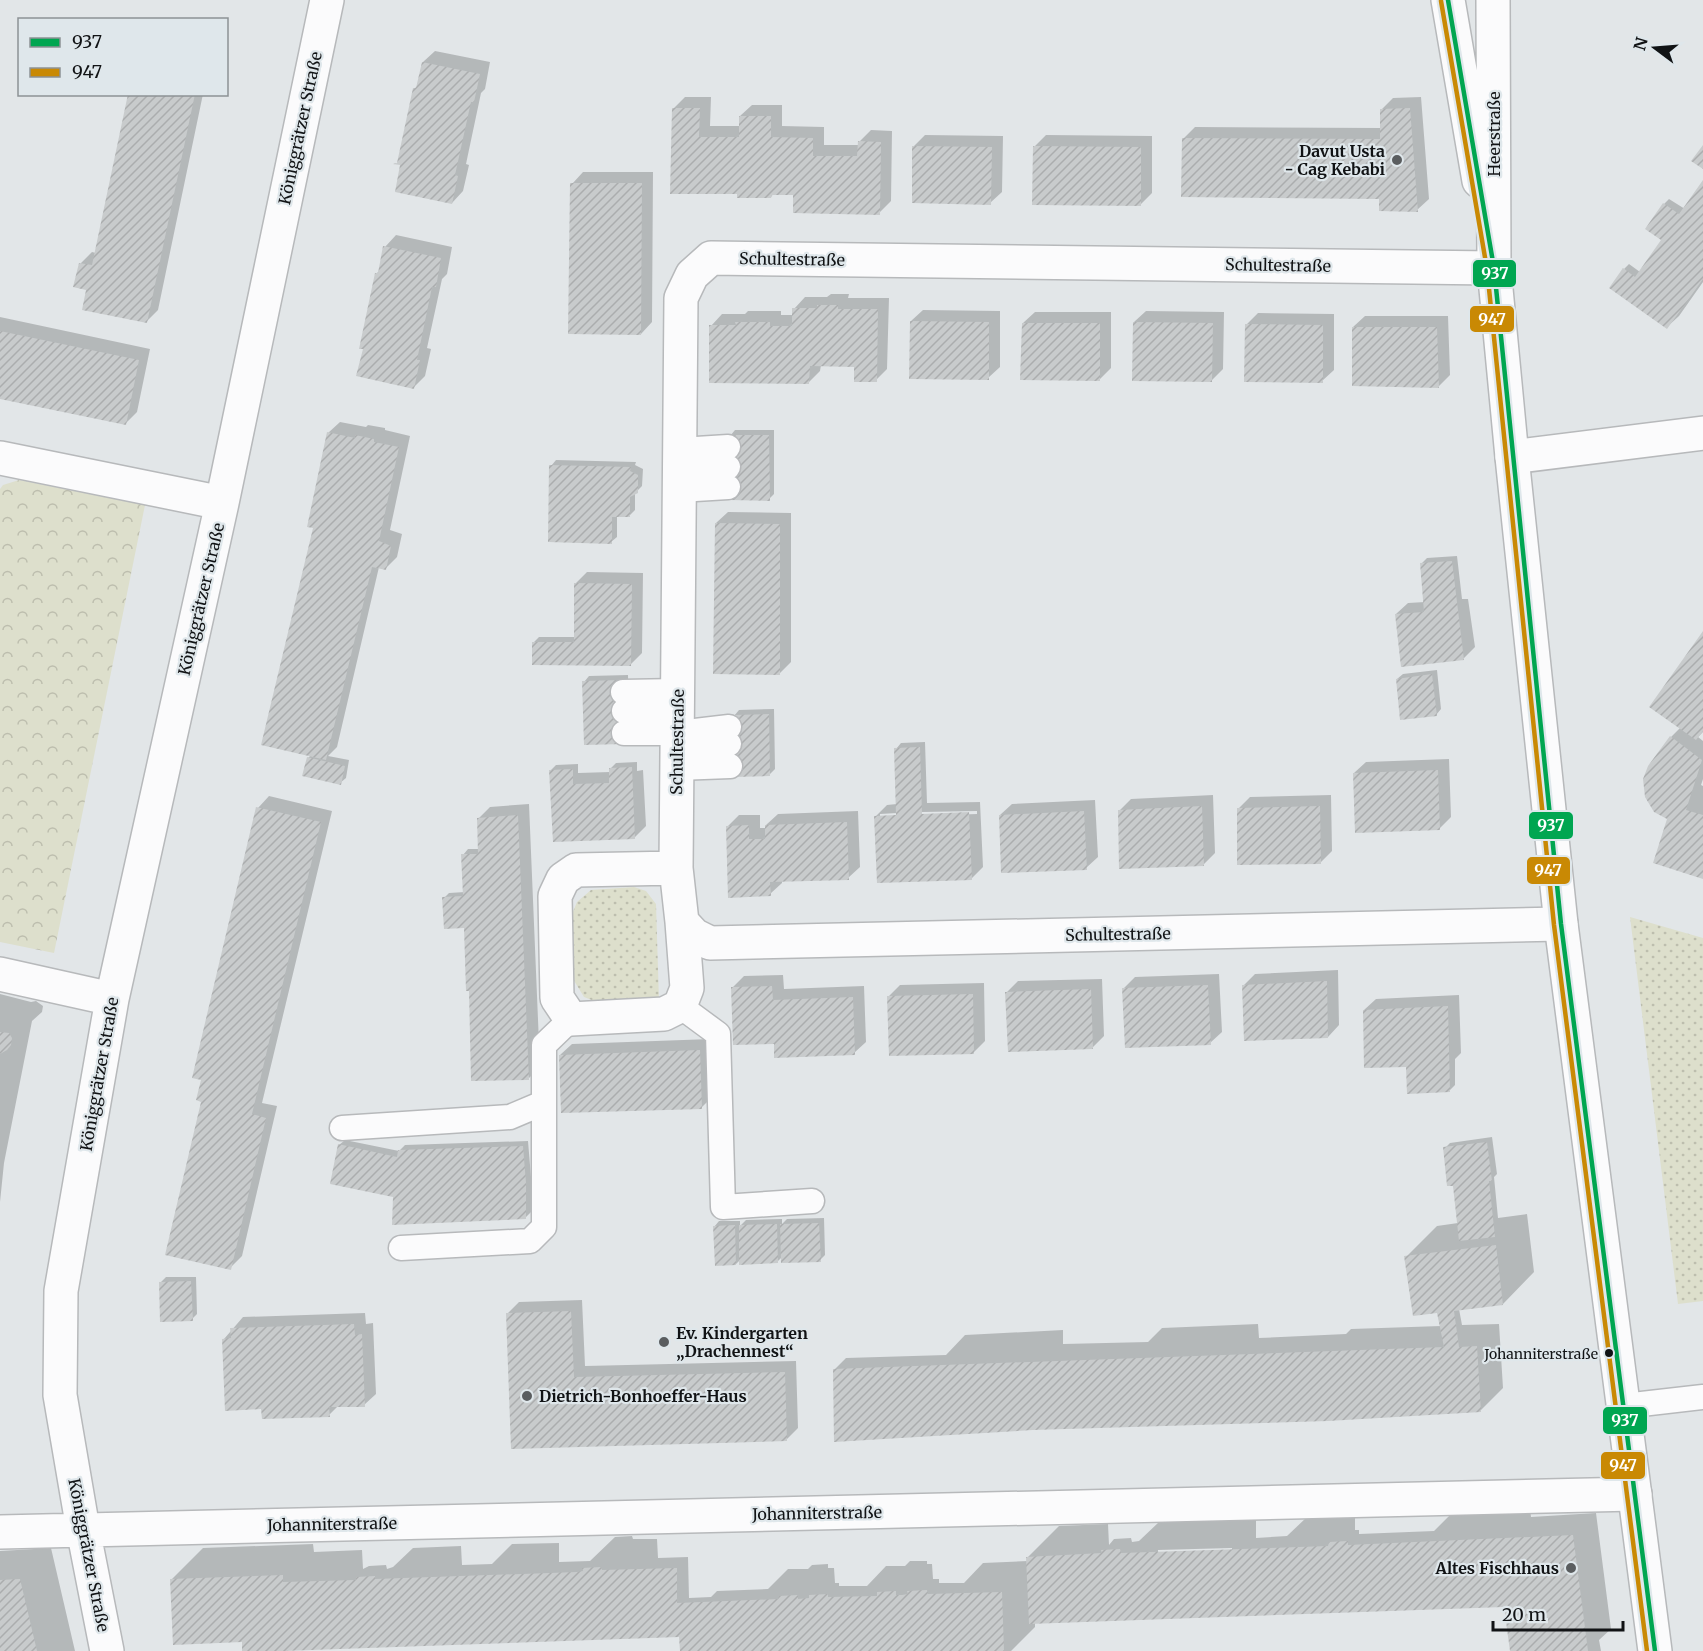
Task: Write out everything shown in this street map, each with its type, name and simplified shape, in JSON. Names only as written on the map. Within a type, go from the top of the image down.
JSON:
[{"type":"street","name":"Königgrätzer Straße","points":[[107,1651],[60,1395],[61,1291],[112,999],[222,503],[327,0]]},
{"type":"street","name":"Heerstraße","points":[[1448,0],[1494,268],[1561,924],[1655,1651]]},
{"type":"street","name":"Heerstraße","points":[[1493,0],[1494,268]]},
{"type":"street","name":"Schultestraße","points":[[680,1005],[687,988],[676,868],[681,298],[692,275],[711,258],[1494,268]]},
{"type":"street","points":[[1512,457],[1703,433]]},
{"type":"street","name":"Königgrätzer Straße","points":[[0,458],[222,503]]},
{"type":"street","points":[[676,868],[576,870],[563,879],[555,896],[557,998],[571,1019],[664,1014],[680,1005]]},
{"type":"street","name":"Schultestraße","points":[[682,922],[694,935],[710,943],[1561,924]]},
{"type":"street","points":[[0,974],[112,999]]},
{"type":"street","name":"Johanniterstraße","points":[[0,1532],[1635,1494]]},
{"type":"lane","points":[[680,470],[728,467],[680,470]]},
{"type":"lane","points":[[623,712],[730,745],[678,730],[623,712]]},
{"type":"lane","points":[[680,1005],[717,1034],[723,1207],[812,1201]]},
{"type":"lane","points":[[401,1248],[530,1241],[544,1227],[544,1045],[571,1019]]},
{"type":"lane","points":[[342,1128],[510,1117],[543,1103]]},
{"type":"lane","points":[[1624,1406],[1703,1397]]},
{"type":"green space","points":[[19,480],[145,505],[54,953],[0,942],[0,489],[3,485]]},
{"type":"green space","points":[[634,887],[646,891],[656,904],[659,1001],[602,1004],[584,997],[573,979],[570,919],[577,902],[591,890]]},
{"type":"green space","points":[[1630,917],[1703,938],[1703,1301],[1678,1304]]},
{"type":"building","points":[[422,62],[480,74],[474,102],[471,102],[455,175],[458,176],[452,204],[395,192],[400,165],[393,164],[397,163],[413,88],[416,88]]},
{"type":"building","points":[[128,96],[195,96],[147,323],[82,310],[86,290],[73,287],[79,263],[92,265]]},
{"type":"building","points":[[672,108],[700,108],[699,137],[739,137],[739,116],[771,116],[771,137],[813,138],[813,156],[857,156],[858,141],[881,142],[880,215],[793,213],[793,195],[772,195],[771,198],[737,198],[737,194],[670,194]]},
{"type":"building","points":[[1410,108],[1418,212],[1379,211],[1379,199],[1181,197],[1182,138],[1380,139],[1380,109]]},
{"type":"building","points":[[1703,145],[1703,169],[1691,161]]},
{"type":"building","points":[[912,146],[992,147],[991,205],[912,203]]},
{"type":"building","points":[[1033,146],[1141,147],[1141,206],[1032,205]]},
{"type":"building","points":[[1703,180],[1703,279],[1667,329],[1609,288],[1623,268],[1635,277],[1661,240],[1645,229],[1663,203],[1679,214]]},
{"type":"building","points":[[570,183],[642,183],[641,335],[568,334]]},
{"type":"building","points":[[383,246],[441,258],[436,287],[432,287],[417,360],[420,360],[414,389],[356,376],[363,349],[359,349]]},
{"type":"building","points":[[817,305],[838,305],[838,309],[878,309],[877,382],[854,382],[854,367],[810,366],[809,384],[709,383],[709,325],[770,322],[770,326],[792,326],[792,308],[817,308]]},
{"type":"building","points":[[910,321],[989,322],[989,380],[909,379]]},
{"type":"building","points":[[1133,322],[1213,323],[1212,382],[1132,381]]},
{"type":"building","points":[[1022,323],[1100,323],[1100,381],[1020,380]]},
{"type":"building","points":[[1245,324],[1323,325],[1323,383],[1244,382]]},
{"type":"building","points":[[1352,327],[1437,327],[1439,388],[1352,386]]},
{"type":"building","points":[[0,331],[139,360],[126,425],[0,399]]},
{"type":"building","points":[[327,432],[355,438],[355,435],[399,447],[379,541],[391,546],[386,570],[372,567],[326,760],[261,745],[313,528],[307,527]]},
{"type":"building","points":[[729,435],[769,435],[770,501],[730,500]]},
{"type":"building","points":[[549,465],[631,467],[630,471],[638,475],[638,493],[630,497],[630,517],[612,517],[612,544],[548,542]]},
{"type":"building","points":[[715,523],[780,524],[780,675],[713,674]]},
{"type":"building","points":[[1452,561],[1464,660],[1401,667],[1395,614],[1424,612],[1420,563]]},
{"type":"building","points":[[574,583],[632,584],[631,666],[532,665],[532,642],[574,642]]},
{"type":"building","points":[[1703,631],[1703,731],[1696,740],[1649,707]]},
{"type":"building","points":[[1432,674],[1437,716],[1400,720],[1396,679]]},
{"type":"building","points":[[623,680],[624,744],[584,745],[582,681]]},
{"type":"building","points":[[769,714],[770,776],[734,777],[732,715]]},
{"type":"building","points":[[1670,736],[1702,760],[1686,810],[1703,815],[1703,879],[1653,863],[1667,819],[1654,812],[1645,797],[1643,779],[1648,766]]},
{"type":"building","points":[[920,747],[922,814],[969,812],[972,880],[877,883],[874,816],[896,815],[894,748]]},
{"type":"building","points":[[307,757],[345,766],[341,785],[302,776]]},
{"type":"building","points":[[632,767],[635,839],[553,842],[549,770],[573,769],[573,784],[609,783],[609,768]]},
{"type":"building","points":[[1438,770],[1440,830],[1355,833],[1353,773]]},
{"type":"building","points":[[1202,806],[1204,866],[1119,869],[1118,810]]},
{"type":"building","points":[[1320,806],[1321,864],[1237,865],[1237,808]]},
{"type":"building","points":[[256,807],[321,822],[252,1114],[266,1118],[231,1270],[165,1255],[201,1102],[196,1100],[201,1080],[192,1078]]},
{"type":"building","points":[[1084,811],[1087,870],[1001,873],[999,815]]},
{"type":"building","points":[[518,815],[529,1080],[471,1081],[469,991],[466,991],[464,928],[444,929],[442,897],[463,896],[461,854],[478,854],[477,818]]},
{"type":"building","points":[[847,822],[849,880],[770,882],[771,896],[728,898],[726,826],[749,825],[749,839],[765,839],[765,825]]},
{"type":"building","points":[[1327,981],[1328,1038],[1244,1041],[1242,985]]},
{"type":"building","points":[[1208,985],[1211,1045],[1125,1048],[1122,988]]},
{"type":"building","points":[[772,986],[773,1000],[853,997],[855,1055],[774,1058],[774,1044],[733,1045],[731,987]]},
{"type":"building","points":[[1091,989],[1093,1049],[1008,1052],[1005,992]]},
{"type":"building","points":[[973,994],[974,1054],[889,1056],[887,996]]},
{"type":"building","points":[[1448,1006],[1450,1092],[1407,1094],[1406,1067],[1364,1068],[1363,1010]]},
{"type":"building","points":[[0,1032],[9,1033],[12,1038],[11,1045],[0,1054]]},
{"type":"building","points":[[700,1050],[702,1109],[561,1113],[559,1055]]},
{"type":"building","points":[[1487,1142],[1495,1237],[1459,1241],[1453,1186],[1447,1186],[1443,1147]]},
{"type":"building","points":[[338,1144],[397,1157],[398,1150],[523,1146],[526,1219],[392,1225],[393,1197],[330,1184]]},
{"type":"building","points":[[819,1223],[821,1262],[781,1263],[780,1224]]},
{"type":"building","points":[[777,1224],[778,1263],[739,1265],[739,1225]]},
{"type":"building","points":[[735,1225],[736,1265],[715,1266],[713,1226]]},
{"type":"building","points":[[1496,1245],[1503,1305],[1454,1311],[1459,1347],[1477,1346],[1481,1412],[1328,1421],[1033,1430],[834,1442],[833,1369],[1444,1347],[1437,1313],[1413,1316],[1404,1256]]},
{"type":"building","points":[[191,1281],[193,1321],[160,1322],[159,1282]]},
{"type":"building","points":[[571,1311],[574,1377],[785,1372],[787,1441],[511,1449],[506,1313]]},
{"type":"building","points":[[354,1324],[355,1335],[362,1334],[365,1407],[329,1407],[330,1417],[262,1419],[261,1409],[225,1411],[222,1339],[231,1338],[230,1328]]},
{"type":"building","points":[[1573,1535],[1588,1651],[1510,1651],[1504,1607],[1029,1624],[1026,1557],[1102,1553],[1101,1550],[1120,1549],[1121,1553],[1328,1546],[1329,1542],[1348,1541],[1348,1545]]},
{"type":"building","points":[[601,1567],[602,1570],[677,1568],[677,1603],[778,1599],[779,1596],[798,1595],[798,1599],[809,1598],[809,1595],[828,1594],[828,1597],[877,1596],[877,1592],[896,1591],[896,1595],[908,1594],[907,1591],[927,1590],[928,1594],[1002,1592],[1004,1651],[680,1651],[679,1637],[283,1651],[242,1651],[242,1642],[173,1645],[170,1579],[283,1575],[283,1582],[356,1580],[356,1577],[375,1576],[375,1579],[577,1572],[583,1571],[582,1568]]},
{"type":"building","points":[[20,1579],[37,1651],[0,1651],[0,1580]]},
{"type":"transit line","name":"937","points":[[1448,0],[1494,268],[1561,924],[1655,1651]]},
{"type":"transit line","name":"947","points":[[1441,1],[1487,269],[1554,925],[1647,1651]]},
{"type":"place","name":"Davut Usta - Cag Kebabi","points":[[1397,160]]},
{"type":"place","name":"Ev. Kindergarten „Drachennest“","points":[[664,1342]]},
{"type":"place","name":"Johanniterstraße","points":[[1609,1353]]},
{"type":"place","name":"Dietrich-Bonhoeffer-Haus","points":[[527,1396]]},
{"type":"place","name":"Altes Fischhaus","points":[[1571,1568]]}]
